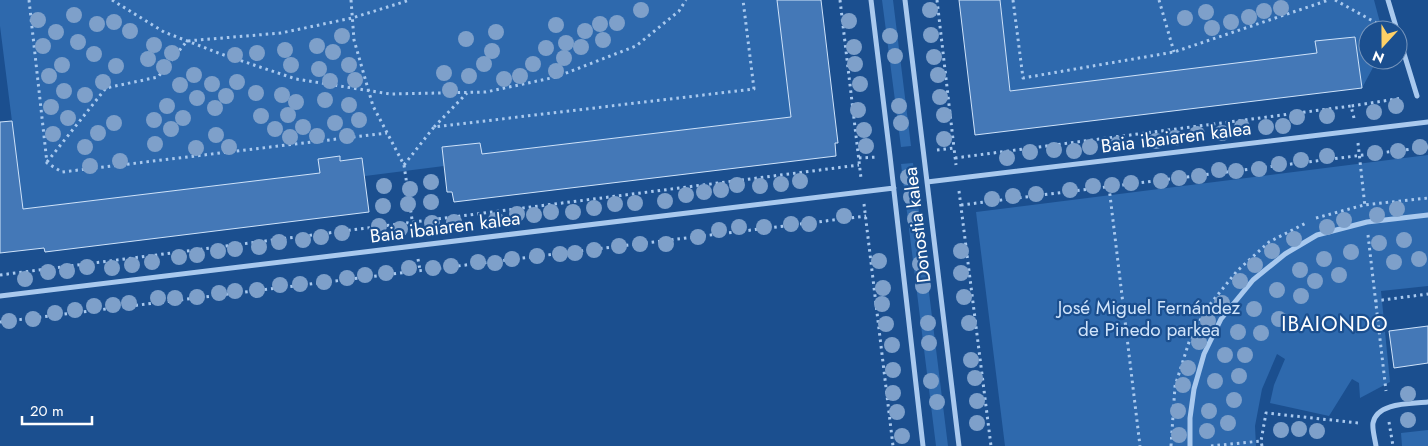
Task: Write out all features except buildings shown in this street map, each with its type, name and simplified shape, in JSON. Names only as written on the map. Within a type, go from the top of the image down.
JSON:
[{"type":"street","name":"Donostia kalea","points":[[871,0],[923,446]]},
{"type":"street","name":"Donostia kalea","points":[[905,0],[959,446]]},
{"type":"street","points":[[1388,0],[1394,20]]},
{"type":"street","points":[[1408,67],[1417,96]]},
{"type":"street","name":"Baia ibaiaren kalea","points":[[927,182],[1428,122]]},
{"type":"street","name":"Baia ibaiaren kalea","points":[[0,296],[894,188]]},
{"type":"street","points":[[1190,446],[1190,418],[1194,389],[1204,354],[1221,319],[1253,280],[1286,254],[1317,235],[1367,222],[1428,215]]},
{"type":"street","points":[[1376,446],[1373,423],[1378,412],[1388,406],[1428,402]]},
{"type":"path","points":[[29,0],[46,163]]},
{"type":"path","points":[[112,0],[164,32],[220,54],[296,79],[390,94],[486,92],[556,77],[636,46],[679,11],[686,0]]},
{"type":"path","points":[[351,0],[354,40],[373,106],[404,165],[420,270]]},
{"type":"path","points":[[46,163],[106,88],[158,77],[187,41],[281,33],[352,18],[410,0]]},
{"type":"path","points":[[434,127],[754,89],[743,0]]},
{"type":"path","points":[[840,0],[893,446]]},
{"type":"path","points":[[937,0],[991,446]]},
{"type":"path","points":[[1013,0],[1023,78],[1174,52],[1329,0]]},
{"type":"path","points":[[1159,0],[1174,52]]},
{"type":"path","points":[[1335,0],[1370,20]]},
{"type":"path","points":[[404,165],[434,127],[468,92]]},
{"type":"path","points":[[955,158],[1351,106]]},
{"type":"path","points":[[46,163],[62,172],[387,133]]},
{"type":"path","points":[[961,205],[1428,147]]},
{"type":"path","points":[[923,152],[954,148]]},
{"type":"path","points":[[859,158],[890,156]]},
{"type":"path","points":[[1361,163],[1386,391]]},
{"type":"path","points":[[0,275],[859,165]]},
{"type":"path","points":[[1109,187],[1140,446]]},
{"type":"path","points":[[0,322],[866,216]]},
{"type":"path","points":[[1375,301],[1428,294]]},
{"type":"path","points":[[1262,446],[1261,441],[1266,413],[1360,423]]},
{"type":"path","points":[[1389,422],[1393,446]]},
{"type":"path","points":[[1212,446],[1261,441]]},
{"type":"green space","points":[[0,0],[777,0],[791,117],[482,154],[480,143],[442,147],[444,166],[365,176],[362,158],[340,161],[320,173],[23,209],[0,26]]},
{"type":"green space","points":[[882,0],[893,0],[911,146],[901,147]]},
{"type":"green space","points":[[1000,0],[1374,0],[1379,20],[1358,20],[1358,59],[1355,37],[1315,42],[1317,53],[1010,91]]},
{"type":"green space","points":[[1360,70],[1372,70],[1362,88]]},
{"type":"green space","name":"José Miguel Fernández de Pinedo parkea","points":[[1428,155],[1428,286],[1381,291],[1390,382],[1360,398],[1359,383],[1352,379],[1329,416],[1270,403],[1274,385],[1285,359],[1277,354],[1262,389],[1255,426],[1256,446],[1005,446],[976,212]]},
{"type":"green space","points":[[913,163],[948,446],[936,446],[901,164]]},
{"type":"green space","points":[[1428,430],[1428,446],[1402,446],[1401,433]]},
{"type":"district","name":"IBAIONDO","points":[[1335,324]]}]
